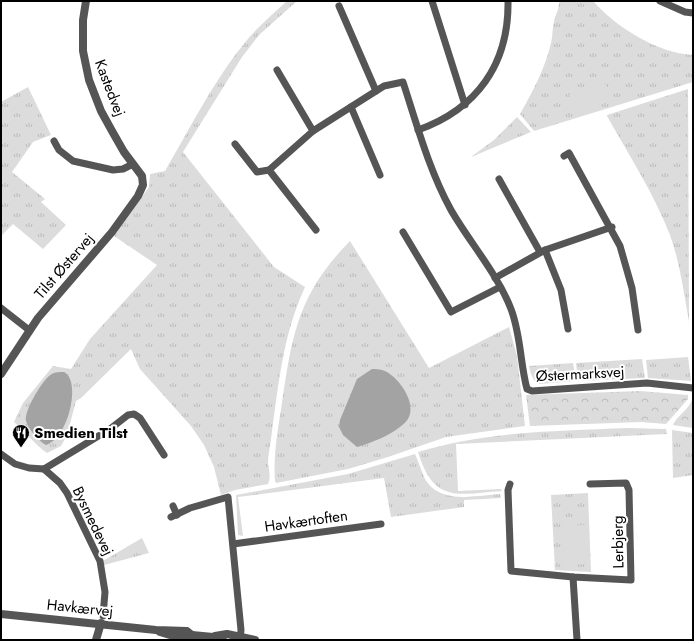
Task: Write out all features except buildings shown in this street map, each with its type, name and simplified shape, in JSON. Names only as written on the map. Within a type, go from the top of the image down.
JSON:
[{"type":"street","name":"Kastedvej","points":[[86,1],[83,25],[83,51],[89,80],[105,118],[124,152],[142,176]]},
{"type":"street","points":[[432,1],[465,105]]},
{"type":"street","points":[[418,130],[442,120],[465,105],[488,79],[498,60],[506,34],[508,1]]},
{"type":"street","points":[[660,1],[686,12],[693,13]]},
{"type":"street","points":[[339,6],[376,91]]},
{"type":"street","points":[[277,70],[313,131]]},
{"type":"street","name":"Østermarksvej","points":[[269,170],[313,131],[384,86],[403,82],[418,130],[437,181],[451,209],[495,278],[511,309],[519,338],[527,389],[532,391],[647,383],[693,388]]},
{"type":"street","points":[[351,107],[380,175]]},
{"type":"street","points":[[54,141],[58,150],[73,162],[113,170],[133,164]]},
{"type":"street","points":[[235,144],[257,172],[269,170],[316,230]]},
{"type":"street","points":[[564,156],[569,153],[612,228],[620,246],[629,273],[638,330]]},
{"type":"street","name":"Tilst Østervej","points":[[1,374],[29,330],[99,248],[128,211],[141,191],[143,185],[142,176]]},
{"type":"street","points":[[499,179],[543,251],[561,290],[568,329]]},
{"type":"street","points":[[495,278],[543,251],[612,228]]},
{"type":"street","points":[[403,232],[451,312],[500,287]]},
{"type":"street","points":[[1,308],[29,330]]},
{"type":"street","points":[[1,454],[15,464],[29,468],[44,469],[110,429],[128,415],[134,414],[140,418],[164,455]]},
{"type":"street","name":"Bysmedevej","points":[[44,469],[60,483],[67,493],[100,561],[105,592],[102,620]]},
{"type":"street","name":"Lerbjerg","points":[[510,484],[508,490],[511,571],[573,577],[631,580],[629,490],[626,483],[590,484]]},
{"type":"street","points":[[172,506],[174,516],[190,508],[228,496],[240,638]]},
{"type":"street","name":"Havkærtoften","points":[[233,544],[381,524]]},
{"type":"street","points":[[573,577],[576,640]]},
{"type":"street","name":"Havkærvej","points":[[1,614],[102,620],[156,630],[187,631],[192,635],[223,640]]},
{"type":"street","points":[[96,640],[102,620]]},
{"type":"street","name":"Havkærvej","points":[[212,638],[226,634],[256,640]]},
{"type":"green space","points":[[287,1],[297,1],[259,35],[242,57],[183,152],[274,267],[305,287],[291,323],[282,361],[268,457],[270,476],[268,484],[235,490],[221,495],[214,467],[204,445],[191,426],[140,369],[131,349],[81,398],[76,401],[67,435],[61,446],[47,453],[14,422],[23,403],[53,366],[71,369],[90,339],[157,265],[114,236],[149,187],[150,174],[165,171],[219,78],[244,43]]},
{"type":"green space","points":[[559,1],[593,1],[613,20],[638,37],[665,49],[693,55],[693,82],[534,131],[520,114],[542,71],[552,40],[553,24],[558,10]]},
{"type":"green space","points":[[605,83],[611,98],[574,110],[569,94]]},
{"type":"green space","points":[[28,87],[51,135],[33,142],[12,172],[45,199],[41,202],[66,225],[43,249],[13,224],[1,236],[1,102]]},
{"type":"green space","points":[[688,89],[689,322],[679,267],[670,235],[649,190],[607,116]]},
{"type":"green space","points":[[517,117],[531,132],[471,157],[494,140]]},
{"type":"green space","points":[[350,241],[429,368],[509,327],[517,356],[525,426],[446,437],[348,469],[276,483],[276,442],[294,335],[301,315],[319,278]]},
{"type":"green space","points":[[688,357],[691,381],[648,378],[646,360]]},
{"type":"green space","points":[[642,359],[645,378],[578,381],[576,363]]},
{"type":"green space","points":[[573,363],[576,381],[539,384],[533,379],[529,366]]},
{"type":"green space","points":[[640,391],[688,395],[688,399],[666,424],[641,422],[530,426],[526,395]]},
{"type":"green space","points":[[693,396],[693,428],[673,425],[690,404]]},
{"type":"green space","points":[[628,428],[666,429],[667,434],[456,444],[458,491],[501,489],[502,491],[460,494],[449,492],[440,488],[424,469],[418,452],[470,440],[522,433]]},
{"type":"green space","points":[[672,430],[693,433],[693,475],[673,478]]},
{"type":"green space","points":[[415,454],[424,477],[430,486],[438,492],[458,497],[500,494],[501,498],[464,500],[464,507],[391,517],[384,478],[238,497],[243,536],[238,535],[236,495],[348,474]]},
{"type":"green space","points":[[588,493],[591,572],[555,570],[551,495]]},
{"type":"green space","points":[[584,525],[586,564],[562,565],[560,526]]},
{"type":"green space","points":[[142,538],[149,553],[104,565],[103,561]]},
{"type":"shaded area","points":[[372,369],[381,370],[394,377],[408,398],[410,412],[408,419],[404,424],[392,433],[357,447],[343,435],[339,427],[340,420],[357,379]]},
{"type":"shaded area","points":[[58,372],[64,372],[69,377],[72,386],[70,410],[61,432],[54,441],[46,445],[31,431],[26,421],[26,416],[34,397],[49,376]]},
{"type":"place","name":"Smedien Tilst","points":[[21,448]]}]
